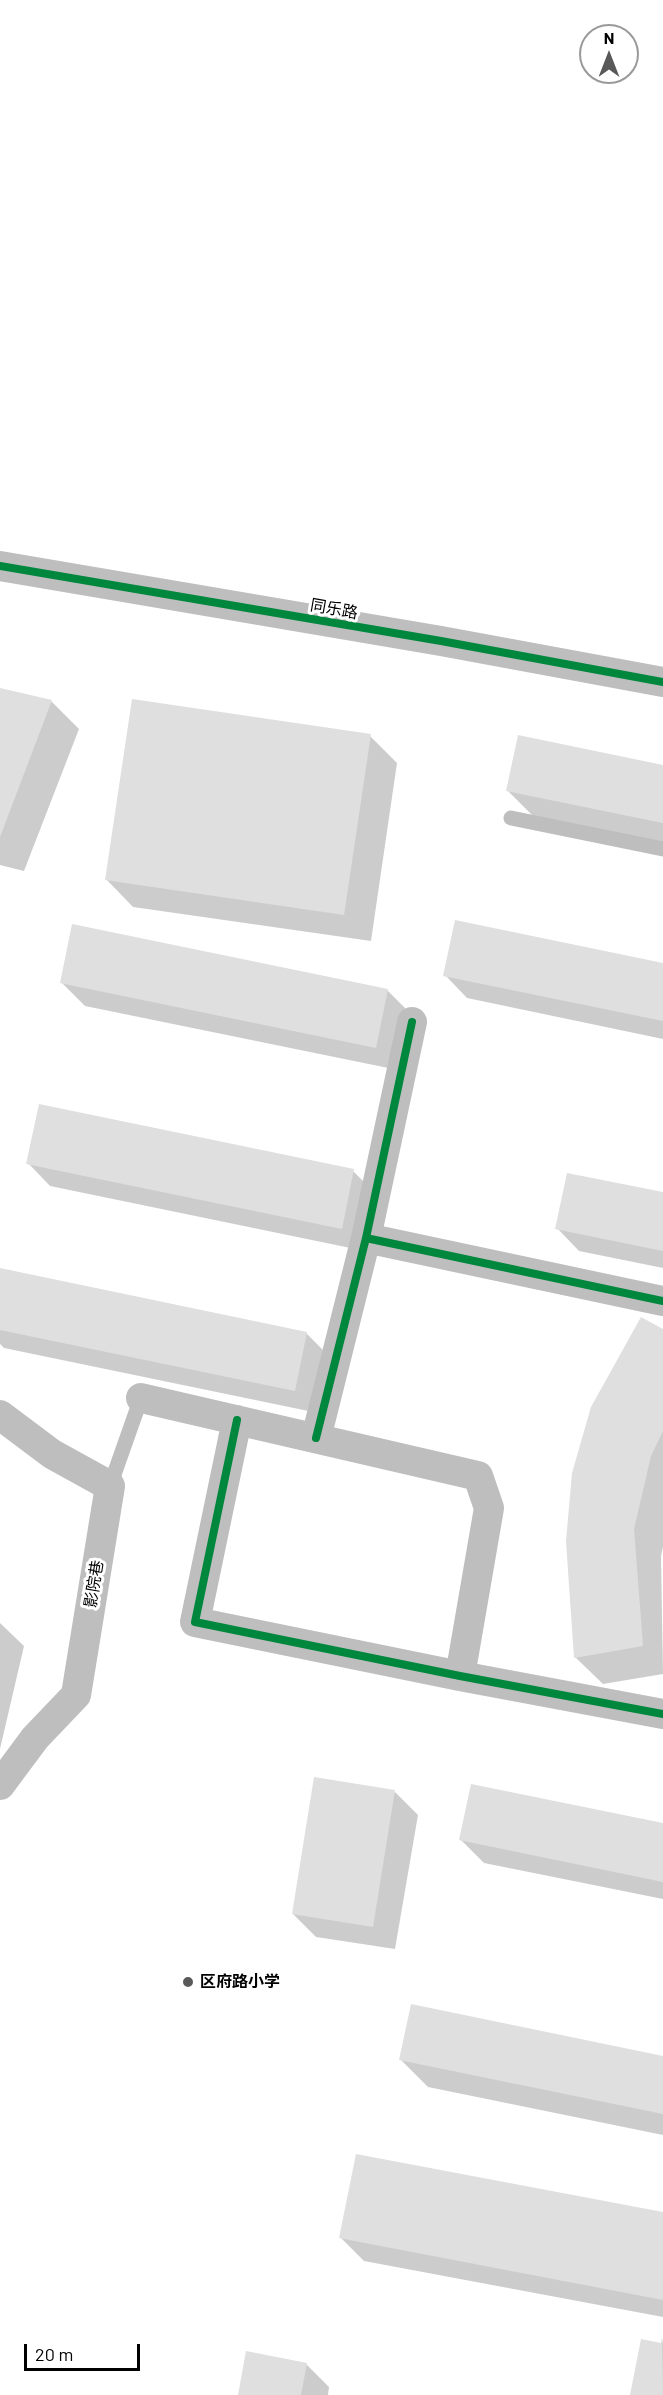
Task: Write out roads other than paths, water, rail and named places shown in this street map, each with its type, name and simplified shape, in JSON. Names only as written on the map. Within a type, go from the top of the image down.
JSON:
[{"type":"street","name":"同乐路","points":[[0,566],[441,641],[663,682]]},
{"type":"street","points":[[316,1438],[366,1238],[412,1022]]},
{"type":"street","points":[[366,1238],[663,1301]]},
{"type":"street","points":[[141,1398],[478,1476],[489,1508],[460,1676]]},
{"type":"street","points":[[0,1415],[52,1454],[110,1486]]},
{"type":"street","points":[[237,1420],[195,1622],[460,1676],[663,1714]]},
{"type":"street","name":"影院巷","points":[[0,1785],[35,1738],[76,1695],[110,1486]]},
{"type":"lane","points":[[511,818],[663,849]]},
{"type":"lane","points":[[110,1486],[141,1398]]},
{"type":"place","name":"区府路小学","points":[[188,1982]]}]
